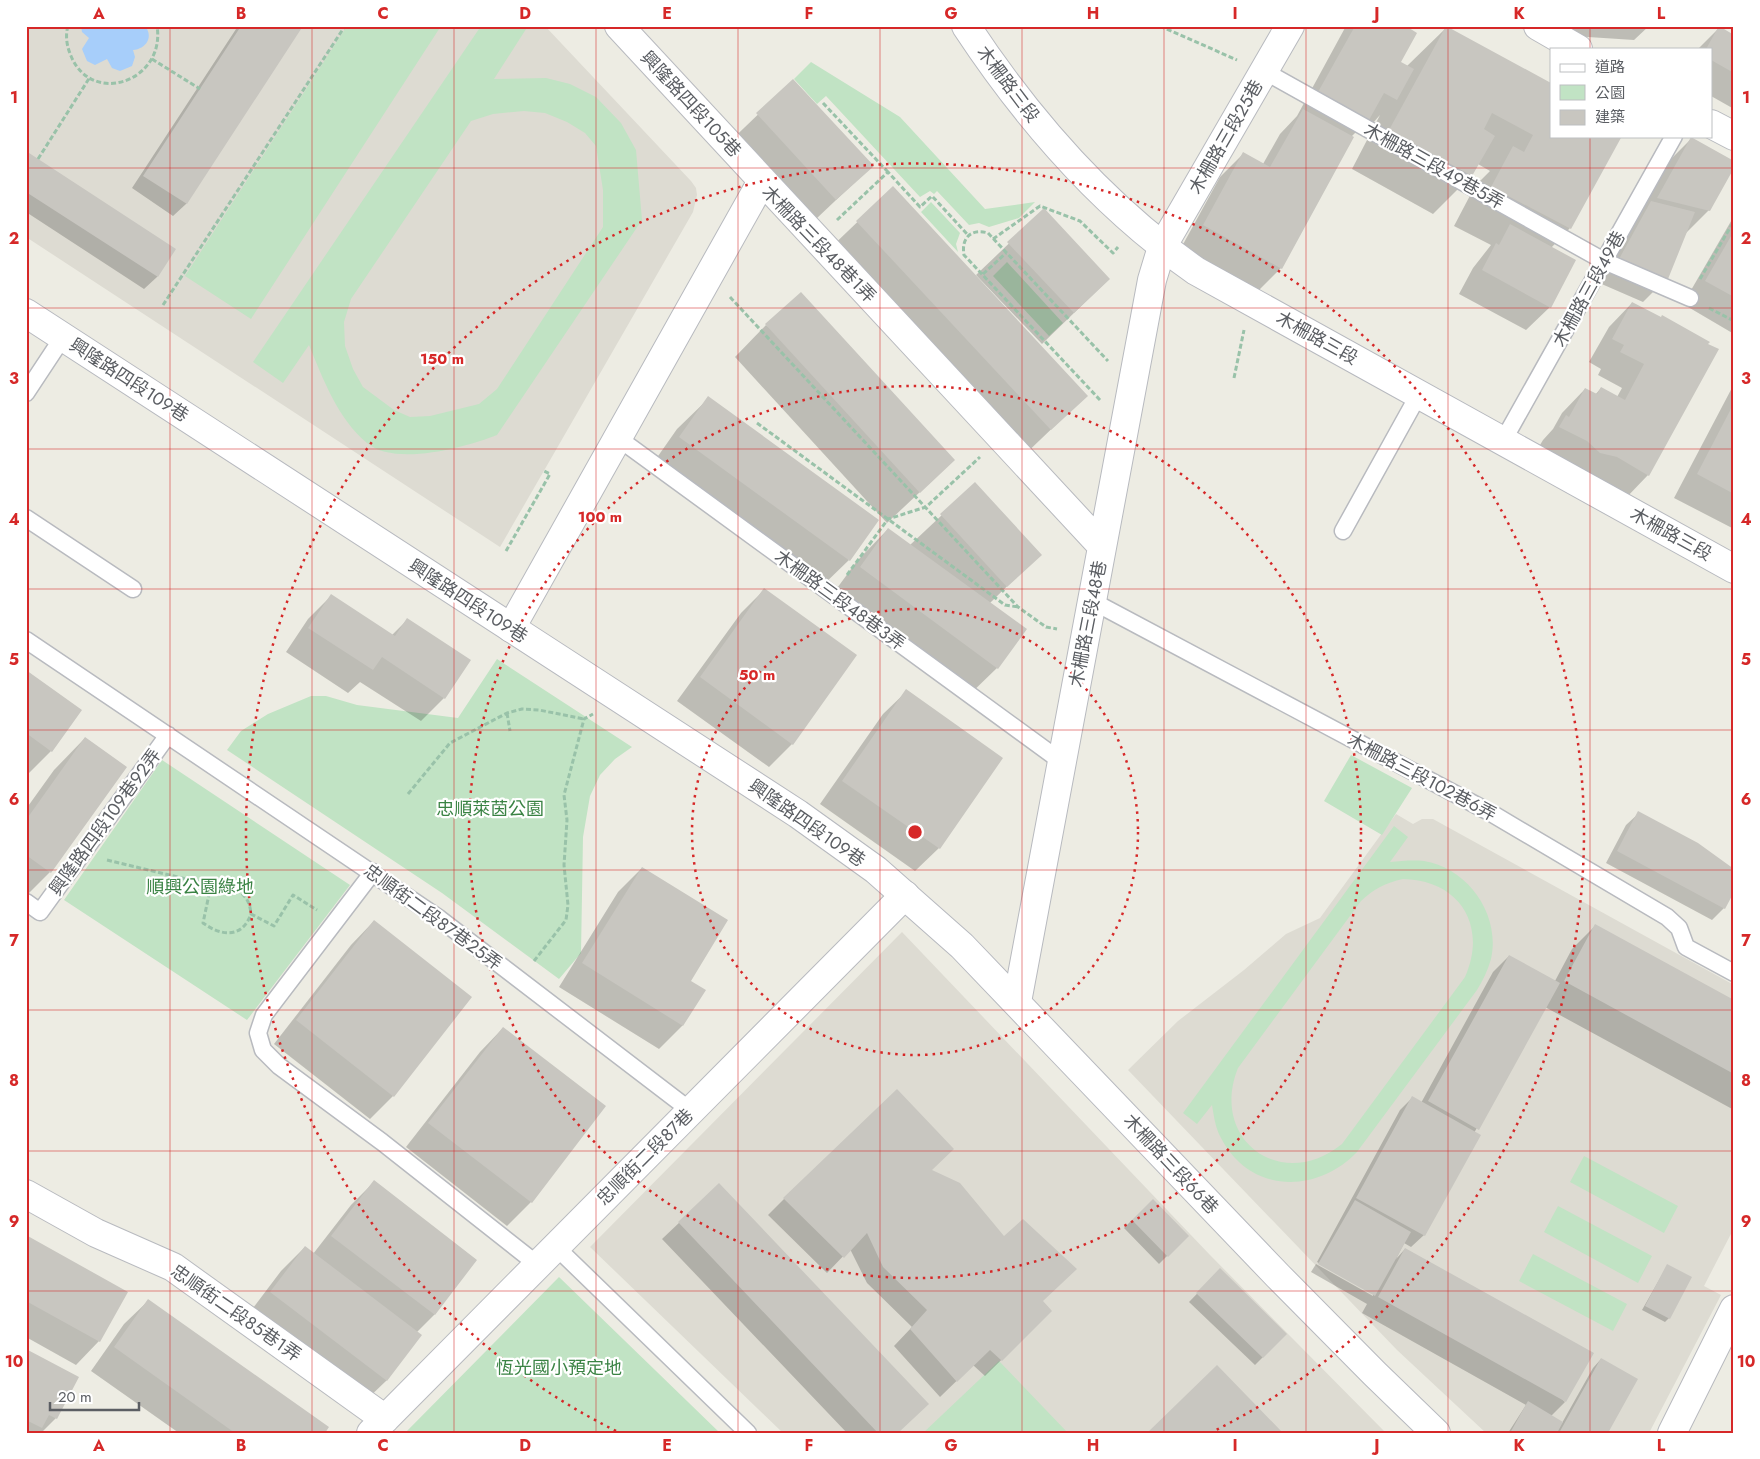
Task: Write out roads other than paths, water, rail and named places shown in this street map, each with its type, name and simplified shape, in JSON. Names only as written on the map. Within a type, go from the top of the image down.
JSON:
[{"type":"street","name":"興隆路四段105巷","points":[[619,26],[762,181]]},
{"type":"street","name":"木柵路三段","points":[[966,26],[996,72],[1036,122],[1076,167],[1137,227],[1162,247],[1196,271],[1734,569]]},
{"type":"street","name":"木柵路三段25巷","points":[[1162,247],[1290,26]]},
{"type":"street","points":[[1538,26],[1576,48]]},
{"type":"street","points":[[1712,125],[1734,136]]},
{"type":"street","name":"木柵路三段48巷1弄","points":[[511,628],[762,181],[1102,546]]},
{"type":"street","name":"木柵路三段48巷","points":[[1017,1002],[1152,280],[1162,247]]},
{"type":"street","name":"興隆路四段109巷","points":[[26,313],[798,814],[905,894]]},
{"type":"street","name":"木柵路三段66巷","points":[[905,894],[962,946],[1278,1276],[1436,1433]]},
{"type":"street","name":"忠順街二段87巷","points":[[378,1426],[905,894]]},
{"type":"street","name":"忠順街二段85巷1弄","points":[[26,1194],[96,1233],[173,1267],[378,1426]]},
{"type":"street","points":[[1672,1433],[1733,1313]]},
{"type":"lane","name":"木柵路三段49巷5弄","points":[[1264,71],[1604,261],[1690,298]]},
{"type":"lane","name":"木柵路三段49巷","points":[[1503,441],[1673,138]]},
{"type":"lane","points":[[26,393],[63,337]]},
{"type":"lane","points":[[1344,531],[1419,394]]},
{"type":"lane","name":"木柵路三段48巷3弄","points":[[618,438],[1062,762]]},
{"type":"lane","points":[[26,518],[133,589]]},
{"type":"lane","name":"木柵路三段102巷6弄","points":[[1092,601],[1491,813],[1667,917],[1679,928],[1686,947],[1734,973]]},
{"type":"lane","name":"興隆路四段109巷92弄","points":[[26,640],[168,735],[40,912],[26,902]]},
{"type":"lane","name":"忠順街二段87巷25弄","points":[[168,735],[440,918],[691,1111]]},
{"type":"lane","points":[[373,872],[269,1007],[258,1033],[263,1050],[279,1066],[382,1142],[547,1256],[748,1433]]},
{"type":"water","points":[[81,26],[145,26],[148,30],[149,38],[145,45],[133,50],[135,57],[132,66],[120,71],[112,68],[107,59],[95,65],[87,61],[82,49],[89,38],[82,32]]},
{"type":"park label","name":"忠順萊茵公園","points":[[490,809]]},
{"type":"park label","name":"順興公園綠地","points":[[200,887]]},
{"type":"park label","name":"恆光國小預定地","points":[[559,1368]]}]
